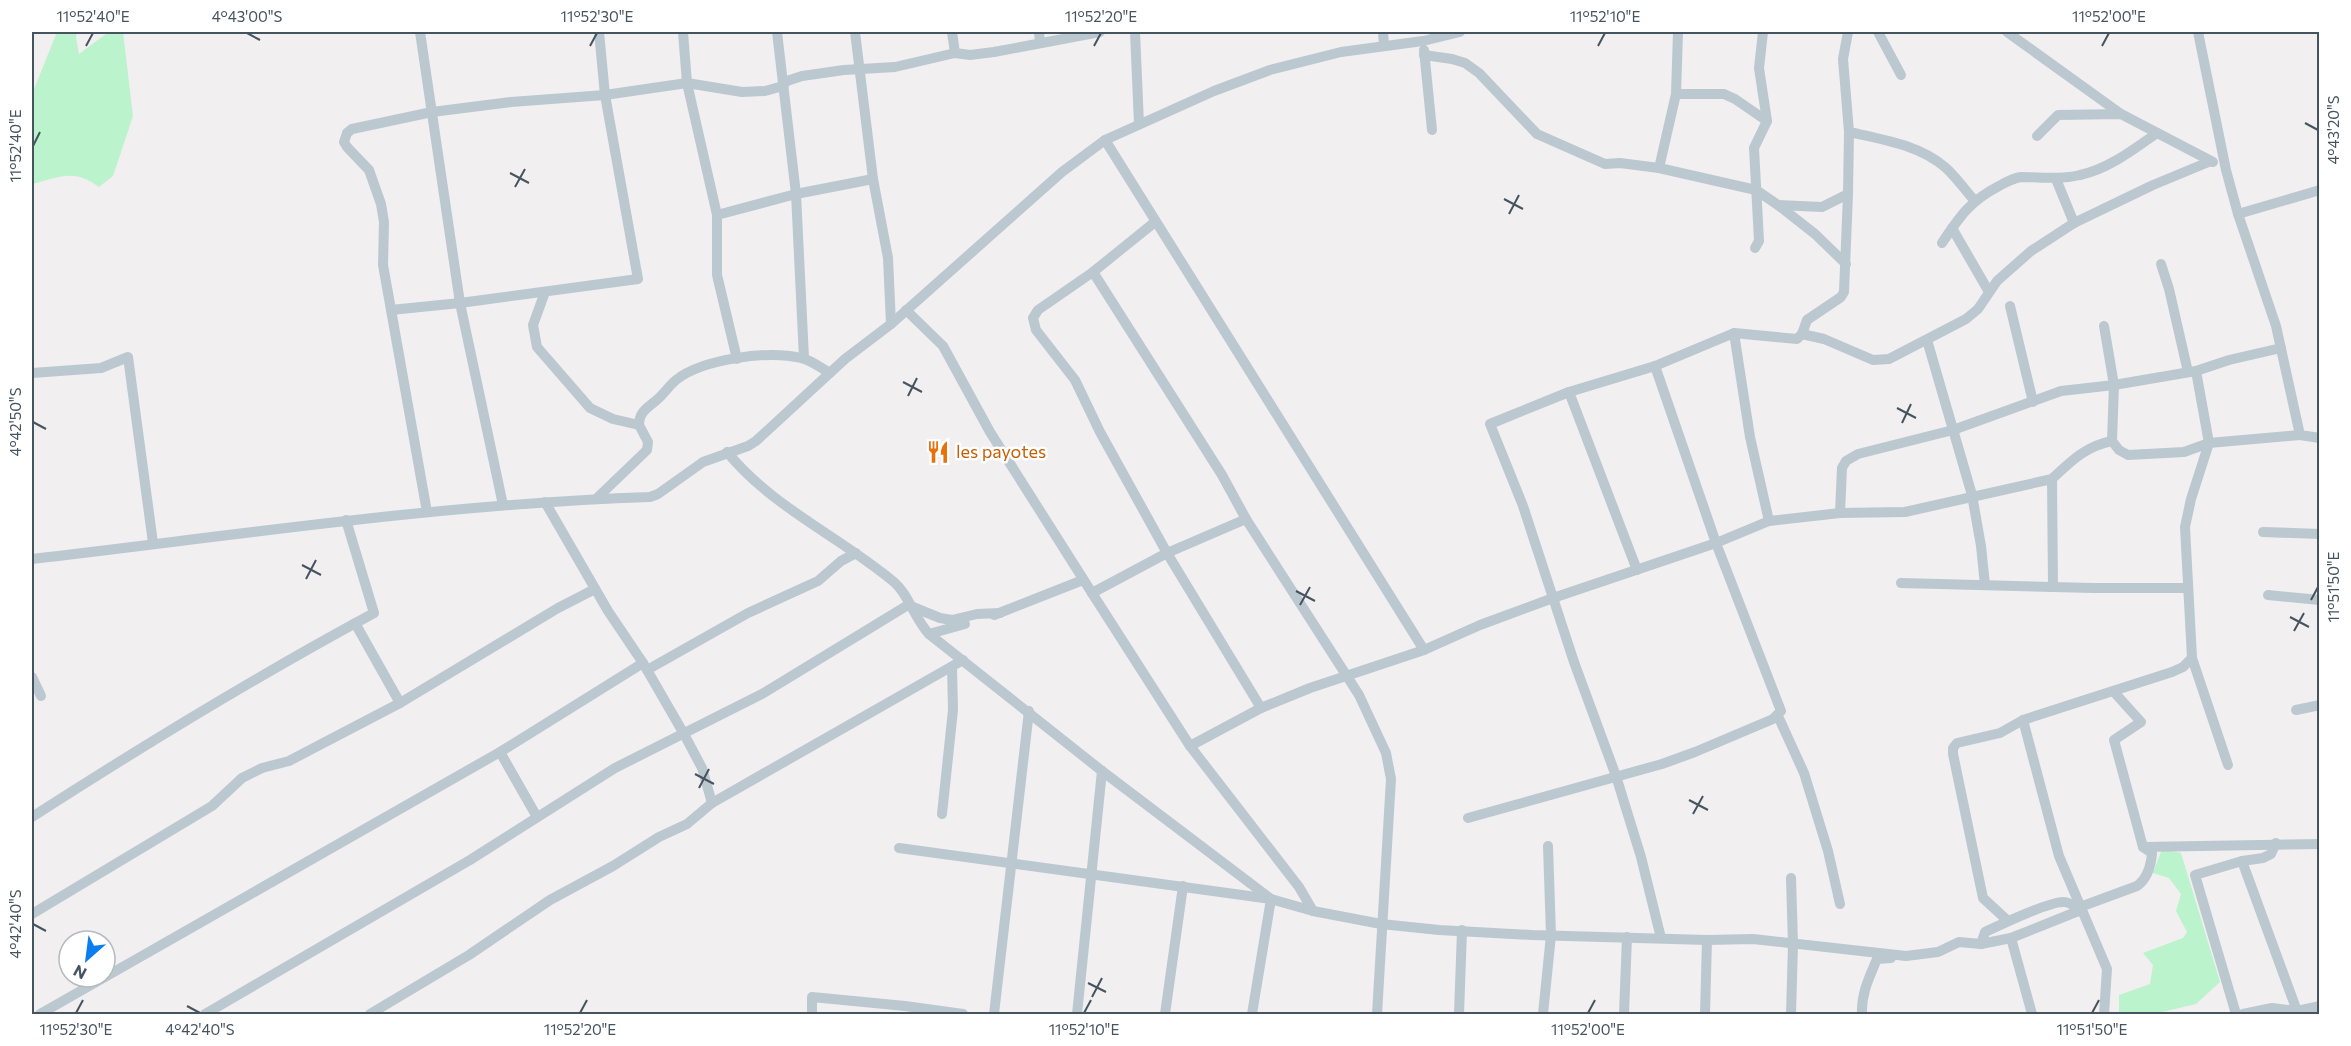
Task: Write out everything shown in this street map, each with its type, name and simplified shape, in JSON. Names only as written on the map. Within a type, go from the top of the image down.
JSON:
[{"type":"street","points":[[420,32],[460,303],[503,505]]},
{"type":"street","points":[[391,310],[638,279],[605,95],[598,32]]},
{"type":"street","points":[[683,32],[687,83],[717,215],[717,276],[737,359]]},
{"type":"street","points":[[777,32],[796,194],[804,358]]},
{"type":"street","points":[[855,32],[873,179],[888,258],[891,324]]},
{"type":"street","points":[[952,32],[955,53]]},
{"type":"street","points":[[1039,32],[1040,44]]},
{"type":"street","points":[[427,513],[383,265],[384,222],[381,204],[369,170],[346,147],[345,138],[352,129],[432,112],[511,102],[605,95],[687,83],[742,92],[765,91],[783,86],[787,81],[802,76],[894,68],[955,53],[970,55],[994,52],[1100,32]]},
{"type":"street","points":[[1135,32],[1139,124]]},
{"type":"street","points":[[1383,32],[1384,45]]},
{"type":"street","points":[[32,559],[346,520],[503,505],[650,497],[658,494],[703,462],[756,441],[830,373],[891,324],[1062,172],[1105,140],[1214,91],[1270,70],[1315,58],[1384,45],[1423,42],[1460,32]]},
{"type":"street","points":[[1659,168],[1676,94],[1678,32]]},
{"type":"street","points":[[1755,248],[1759,241],[1754,148],[1767,121],[1759,68],[1763,32]]},
{"type":"street","points":[[1661,938],[1641,856],[1616,776],[1523,506],[1490,424],[1569,392],[1655,366],[1734,333],[1797,339],[1802,334],[1807,320],[1841,297],[1844,292],[1846,264],[1849,132],[1842,59],[1848,32]]},
{"type":"street","points":[[1878,32],[1900,75]]},
{"type":"street","points":[[2007,32],[2121,114],[2226,170]]},
{"type":"street","points":[[2198,32],[2226,170],[2238,214],[2270,306],[2300,435]]},
{"type":"street","points":[[1423,42],[1432,130]]},
{"type":"street","points":[[1424,55],[1459,61],[1479,73],[1537,134],[1605,164],[1620,163],[1659,168],[1756,190],[1815,234],[1846,264]]},
{"type":"street","points":[[1676,94],[1724,94],[1767,121]]},
{"type":"street","points":[[2037,135],[2058,115],[2121,114]]},
{"type":"street","points":[[1849,132],[1885,140],[1926,154],[1947,169],[1974,200]]},
{"type":"street","points":[[1942,243],[1974,200],[2017,177],[2056,179],[2082,175],[2129,153],[2157,134]]},
{"type":"street","points":[[1105,140],[1424,650]]},
{"type":"street","points":[[1802,334],[1824,339],[1873,360],[1889,358],[1966,319],[1978,309],[1997,281],[2031,251],[2074,223],[2153,185],[2211,161]]},
{"type":"street","points":[[717,215],[796,194],[873,179]]},
{"type":"street","points":[[2056,179],[2074,223]]},
{"type":"street","points":[[2238,214],[2319,190]]},
{"type":"street","points":[[1779,205],[1822,207],[1848,194]]},
{"type":"street","points":[[1155,222],[1093,272],[1038,310],[1033,318],[1036,330],[1075,381],[1100,432],[1167,553],[1261,708]]},
{"type":"street","points":[[1952,228],[1989,292]]},
{"type":"street","points":[[2161,264],[2192,371],[2209,443],[2191,499],[2185,527],[2192,658],[2228,765]]},
{"type":"street","points":[[1093,272],[1222,475],[1246,519],[1359,695],[1386,753],[1391,779],[1377,1014]]},
{"type":"street","points":[[545,292],[533,325],[537,347],[590,408],[613,420],[639,425]]},
{"type":"street","points":[[2010,306],[2033,402]]},
{"type":"street","points":[[906,310],[944,346],[990,432],[1190,746],[1299,887],[1314,911]]},
{"type":"street","points":[[2103,326],[2114,385],[2112,441],[2119,450],[2128,455],[2184,452],[2209,443],[2300,435],[2319,438]]},
{"type":"street","points":[[1734,333],[1750,437],[1769,521]]},
{"type":"street","points":[[1927,340],[1972,495],[1985,585]]},
{"type":"street","points":[[1840,513],[1842,468],[1846,461],[1858,454],[1953,430],[2061,391],[2114,385],[2192,371],[2281,348]]},
{"type":"street","points":[[596,499],[647,450],[648,442],[639,425],[642,411],[657,400],[675,380],[702,366],[737,359],[778,355],[804,358],[830,373]]},
{"type":"street","points":[[32,373],[101,368],[128,357],[153,543]]},
{"type":"street","points":[[1468,818],[1662,764],[1778,716],[1781,711],[1716,543],[1655,366]]},
{"type":"street","points":[[1569,392],[1637,570]]},
{"type":"street","points":[[1190,746],[1261,708],[1346,675],[1424,650],[1480,625],[1553,598],[1716,543],[1769,521],[1840,513],[1905,512],[1972,495],[2052,479],[2094,444],[2112,441]]},
{"type":"street","points":[[727,452],[748,476],[778,502],[856,553],[900,588],[922,627],[929,634],[1102,771],[1271,899]]},
{"type":"street","points":[[2052,479],[2054,587]]},
{"type":"street","points":[[545,502],[595,589],[645,667],[684,734],[702,768],[712,803]]},
{"type":"street","points":[[1092,593],[1167,553],[1246,519]]},
{"type":"street","points":[[32,817],[156,736],[308,647],[374,613],[346,520]]},
{"type":"street","points":[[2263,532],[2319,534]]},
{"type":"street","points":[[117,970],[645,667],[748,613],[818,581],[841,561],[856,553]]},
{"type":"street","points":[[929,634],[1000,613],[1083,580]]},
{"type":"street","points":[[1901,583],[2188,588]]},
{"type":"street","points":[[32,914],[212,806],[242,778],[262,768],[289,761],[400,703],[558,608],[595,589]]},
{"type":"street","points":[[2268,595],[2319,600]]},
{"type":"street","points":[[909,604],[940,618],[952,620],[977,614],[1000,613]]},
{"type":"street","points":[[205,1014],[470,860],[615,768],[762,694],[909,604]]},
{"type":"street","points":[[355,623],[400,703]]},
{"type":"street","points":[[2008,921],[1983,898],[1953,754],[1957,743],[2000,733],[2023,720],[2114,692],[2183,667],[2192,658]]},
{"type":"street","points":[[370,1014],[469,955],[550,900],[613,866],[659,837],[687,824],[712,803],[841,727],[963,660]]},
{"type":"street","points":[[942,814],[953,710],[952,666]]},
{"type":"street","points":[[32,677],[41,696]]},
{"type":"street","points":[[1862,1014],[1864,988],[1877,959],[1938,952],[1959,942],[1981,944],[2011,938],[2125,891],[2143,881],[2149,871],[2152,853],[2143,848],[2114,740],[2141,722],[2114,692]]},
{"type":"street","points":[[2296,710],[2319,705]]},
{"type":"street","points":[[994,1014],[1029,711]]},
{"type":"street","points":[[1778,716],[1804,773],[1828,851],[1840,904]]},
{"type":"street","points":[[2023,720],[2059,856],[2106,969],[2104,1014]]},
{"type":"street","points":[[500,752],[537,817]]},
{"type":"street","points":[[1077,1014],[1102,771]]},
{"type":"street","points":[[2143,848],[2276,843],[2319,844]]},
{"type":"street","points":[[2236,1014],[2195,875],[2242,861],[2263,858],[2271,854],[2276,843]]},
{"type":"street","points":[[1543,1014],[1551,935],[1548,846]]},
{"type":"street","points":[[899,848],[1271,899],[1314,911],[1381,924],[1551,935],[1707,940],[1753,939],[1906,956]]},
{"type":"street","points":[[2242,861],[2297,1011]]},
{"type":"street","points":[[1791,878],[1793,944],[1791,1014]]},
{"type":"street","points":[[1165,1014],[1183,886]]},
{"type":"street","points":[[1252,1014],[1271,899]]},
{"type":"street","points":[[1981,944],[1985,932],[2008,921],[2064,902],[2081,908]]},
{"type":"street","points":[[1460,1014],[1462,930]]},
{"type":"street","points":[[1624,1014],[1627,937]]},
{"type":"street","points":[[2011,938],[2032,1014]]},
{"type":"street","points":[[1705,1014],[1707,940]]},
{"type":"street","points":[[40,1014],[84,989]]},
{"type":"street","points":[[812,1014],[812,997],[963,1014]]},
{"type":"street","points":[[2243,1014],[2272,1008],[2297,1011],[2319,1006]]},
{"type":"green space","points":[[57,32],[77,32],[79,54],[106,34],[123,32],[133,116],[113,176],[99,187],[90,181],[74,176],[58,177],[32,184],[32,94]]},
{"type":"green space","points":[[2162,849],[2181,853],[2220,982],[2196,1004],[2162,1012],[2119,1014],[2119,995],[2150,984],[2153,965],[2143,953],[2183,938],[2187,932],[2176,911],[2181,894],[2169,878],[2153,873]]},
{"type":"place","name":"les payotes","points":[[938,452]]}]
